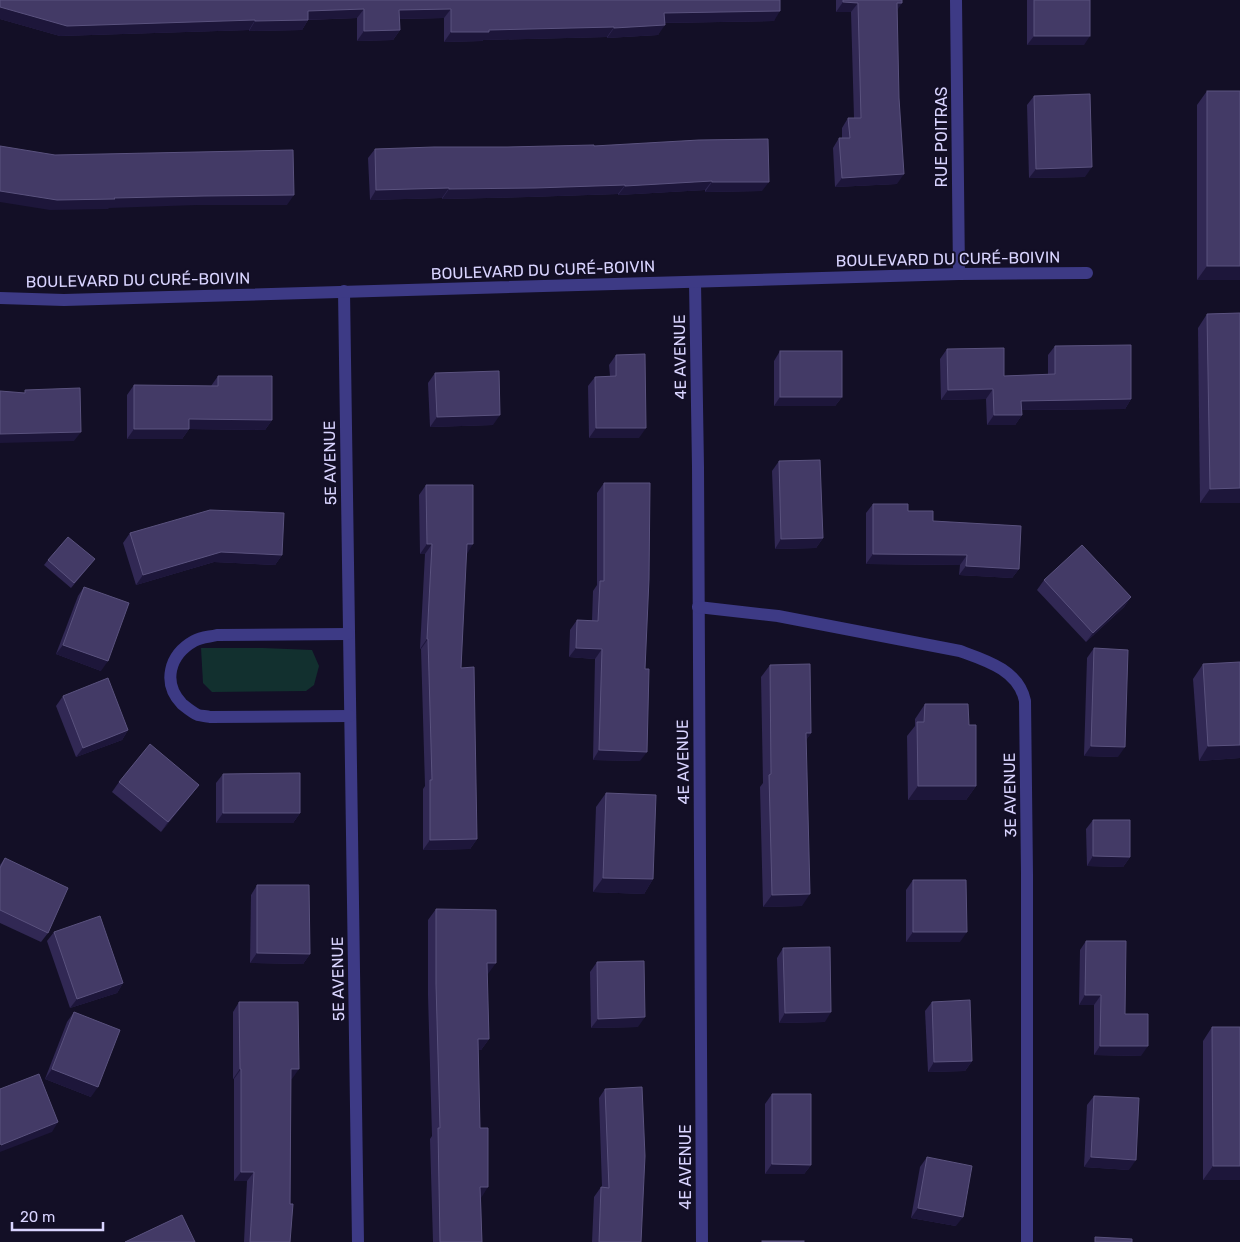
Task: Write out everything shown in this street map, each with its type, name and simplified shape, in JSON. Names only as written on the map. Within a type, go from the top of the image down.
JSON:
[{"type":"street","name":"RUE POITRAS","points":[[956,0],[959,274]]},
{"type":"street","name":"BOULEVARD DU CURÉ-BOIVIN","points":[[0,298],[64,300],[959,274],[1087,273]]},
{"type":"street","name":"4E AVENUE","points":[[695,282],[702,1242]]},
{"type":"street","name":"5E AVENUE","points":[[344,291],[358,1242]]},
{"type":"street","name":"3E AVENUE","points":[[698,607],[755,612],[960,651],[998,667],[1008,673],[1020,686],[1025,701],[1027,854],[1027,1242]]},
{"type":"street","points":[[348,634],[217,635],[204,637],[194,641],[178,655],[172,666],[170,676],[171,687],[176,697],[186,708],[198,715],[210,717],[350,716]]},
{"type":"green space","points":[[201,648],[312,650],[319,666],[314,685],[306,691],[212,692],[203,683]]},
{"type":"building","points":[[0,0],[780,0],[780,11],[664,13],[665,25],[451,32],[451,9],[399,10],[400,30],[364,31],[364,9],[308,11],[308,20],[67,26],[0,7]]},
{"type":"building","points":[[843,0],[902,0],[902,3],[897,3],[899,98],[904,174],[842,178],[839,138],[850,138],[848,118],[861,118],[858,3],[843,2]]},
{"type":"building","points":[[1034,0],[1090,0],[1090,36],[1034,36]]},
{"type":"building","points":[[1207,91],[1240,91],[1240,266],[1207,266]]},
{"type":"building","points":[[1090,94],[1092,167],[1036,169],[1034,96]]},
{"type":"building","points":[[768,139],[769,182],[712,181],[625,186],[376,190],[375,149],[594,146],[699,140]]},
{"type":"building","points":[[0,146],[55,155],[293,150],[294,195],[57,200],[0,191]]},
{"type":"building","points":[[1240,313],[1240,488],[1210,489],[1207,314]]},
{"type":"building","points":[[1131,345],[1131,399],[1021,401],[1022,415],[994,415],[993,389],[948,390],[947,349],[1004,348],[1004,376],[1055,374],[1055,346]]},
{"type":"building","points":[[780,351],[842,351],[842,397],[780,397]]},
{"type":"building","points":[[645,354],[646,428],[596,428],[595,377],[616,376],[616,355]]},
{"type":"building","points":[[499,371],[500,415],[437,417],[435,373]]},
{"type":"building","points":[[218,376],[272,376],[272,420],[189,419],[189,429],[134,429],[134,385],[218,386]]},
{"type":"building","points":[[80,388],[81,432],[0,434],[0,391],[25,393],[25,390]]},
{"type":"building","points":[[820,460],[823,538],[781,539],[779,461]]},
{"type":"building","points":[[604,483],[650,483],[649,579],[645,669],[649,669],[647,752],[599,750],[602,649],[576,648],[577,620],[598,621],[600,581],[604,581]]},
{"type":"building","points":[[426,485],[473,485],[473,544],[467,544],[461,668],[474,667],[477,839],[430,840],[430,780],[432,780],[427,639],[432,544],[427,544]]},
{"type":"building","points":[[873,504],[908,504],[908,511],[933,511],[933,521],[1021,526],[1019,569],[966,566],[967,555],[873,554]]},
{"type":"building","points":[[210,510],[284,513],[282,555],[221,552],[143,575],[130,533]]},
{"type":"building","points":[[68,537],[95,559],[74,583],[48,560]]},
{"type":"building","points":[[1082,545],[1131,597],[1093,633],[1044,580]]},
{"type":"building","points":[[84,587],[129,603],[108,661],[63,645]]},
{"type":"building","points":[[1094,648],[1128,650],[1125,747],[1091,746]]},
{"type":"building","points":[[1240,662],[1240,745],[1208,746],[1203,664]]},
{"type":"building","points":[[810,664],[811,733],[806,733],[810,894],[772,895],[769,775],[771,774],[770,665]]},
{"type":"building","points":[[108,678],[128,730],[83,748],[63,696]]},
{"type":"building","points":[[925,704],[968,704],[969,725],[976,725],[976,786],[918,786],[917,722],[924,722]]},
{"type":"building","points":[[150,744],[199,785],[168,822],[119,782]]},
{"type":"building","points":[[300,773],[300,813],[223,813],[223,774]]},
{"type":"building","points":[[606,793],[656,795],[653,879],[603,878]]},
{"type":"building","points":[[1093,820],[1130,820],[1130,857],[1093,856]]},
{"type":"building","points":[[5,858],[68,888],[48,933],[0,910],[0,868]]},
{"type":"building","points":[[913,880],[966,880],[967,932],[913,932]]},
{"type":"building","points":[[257,885],[309,885],[310,954],[257,953]]},
{"type":"building","points":[[436,909],[496,910],[496,963],[487,963],[489,1039],[478,1039],[480,1128],[488,1128],[488,1187],[480,1187],[482,1242],[440,1242]]},
{"type":"building","points":[[100,916],[123,983],[77,999],[54,932]]},
{"type":"building","points":[[1086,941],[1126,941],[1125,1014],[1148,1014],[1148,1046],[1100,1046],[1101,995],[1085,995]]},
{"type":"building","points":[[830,947],[831,1012],[785,1013],[783,948]]},
{"type":"building","points":[[644,961],[645,1017],[598,1019],[597,962]]},
{"type":"building","points":[[970,1000],[972,1061],[934,1062],[932,1002]]},
{"type":"building","points":[[239,1002],[298,1002],[299,1069],[291,1069],[290,1204],[293,1204],[290,1242],[250,1242],[254,1172],[241,1172]]},
{"type":"building","points":[[74,1012],[120,1030],[98,1087],[52,1069]]},
{"type":"building","points":[[1212,1027],[1240,1027],[1240,1166],[1213,1166]]},
{"type":"building","points":[[39,1074],[58,1122],[1,1145],[0,1089]]},
{"type":"building","points":[[642,1087],[645,1156],[641,1242],[599,1242],[601,1187],[609,1188],[605,1089]]},
{"type":"building","points":[[772,1094],[811,1094],[811,1165],[772,1164]]},
{"type":"building","points":[[1094,1096],[1139,1098],[1136,1160],[1091,1157]]},
{"type":"building","points":[[927,1157],[972,1166],[963,1217],[918,1208]]},
{"type":"building","points":[[182,1215],[195,1242],[125,1242]]},
{"type":"building","points":[[1095,1237],[1132,1239],[1132,1242],[1095,1242]]},
{"type":"building","points":[[804,1241],[804,1242],[762,1242]]}]
